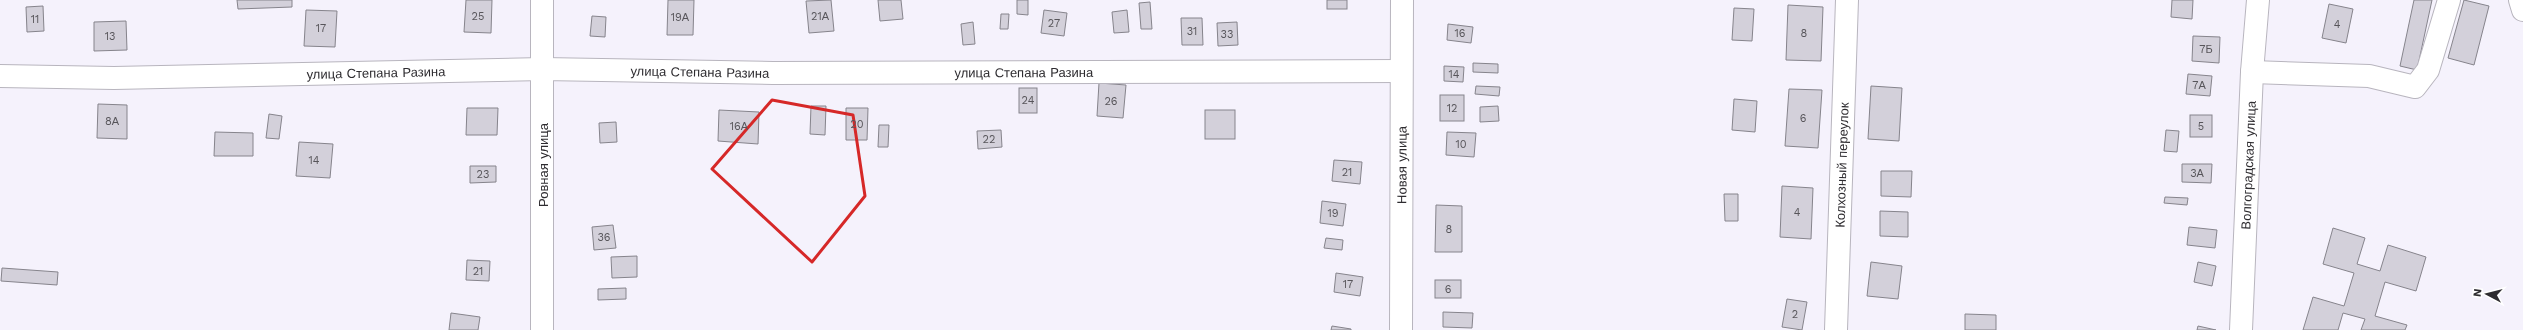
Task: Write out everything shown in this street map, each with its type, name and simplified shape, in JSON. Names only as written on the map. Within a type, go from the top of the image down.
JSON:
[{"type":"street","name":"Ровная улица","points":[[542,0],[542,330]]},
{"type":"street","name":"Новая улица","points":[[1401,330],[1402,0]]},
{"type":"street","name":"Колхозный переулок","points":[[1836,330],[1847,0]]},
{"type":"street","name":"Волгоградская улица","points":[[2241,330],[2252,72],[2258,0]]},
{"type":"street","points":[[2252,72],[2369,76],[2415,87],[2428,70],[2449,0]]},
{"type":"street","points":[[2520,0],[2523,10]]},
{"type":"street","name":"улица Степана Разина","points":[[0,76],[114,78],[543,69],[773,73],[1401,71]]},
{"type":"highlighted area","points":[[772,100],[853,115],[865,196],[812,262],[712,169]]},
{"type":"building","points":[[237,0],[292,0],[292,7],[238,9]]},
{"type":"building","points":[[466,0],[492,0],[491,33],[464,32]]},
{"type":"building","points":[[668,0],[694,0],[693,35],[667,35]]},
{"type":"building","points":[[831,0],[834,31],[809,33],[806,1]]},
{"type":"building","points":[[878,0],[901,0],[903,19],[880,21]]},
{"type":"building","points":[[1017,0],[1028,0],[1028,15],[1017,14]]},
{"type":"building","points":[[1327,0],[1347,0],[1347,9],[1327,9]]},
{"type":"building","points":[[2172,0],[2193,0],[2192,19],[2171,17]]},
{"type":"building","points":[[2414,0],[2432,0],[2417,70],[2400,66]]},
{"type":"building","points":[[2464,0],[2489,6],[2474,65],[2448,58]]},
{"type":"building","points":[[1150,2],[1152,29],[1141,29],[1139,3]]},
{"type":"building","points":[[2329,4],[2353,9],[2346,43],[2322,38]]},
{"type":"building","points":[[1788,5],[1823,7],[1821,61],[1786,60]]},
{"type":"building","points":[[43,6],[44,31],[27,32],[26,7]]},
{"type":"building","points":[[1734,8],[1754,9],[1752,41],[1732,40]]},
{"type":"building","points":[[306,10],[337,11],[335,47],[304,46]]},
{"type":"building","points":[[1044,10],[1067,13],[1064,36],[1041,33]]},
{"type":"building","points":[[1127,10],[1129,32],[1114,33],[1112,12]]},
{"type":"building","points":[[1001,14],[1009,14],[1008,29],[1000,29]]},
{"type":"building","points":[[592,16],[606,17],[605,37],[590,36]]},
{"type":"building","points":[[1181,18],[1202,18],[1203,45],[1182,45]]},
{"type":"building","points":[[126,21],[127,50],[94,51],[94,22]]},
{"type":"building","points":[[973,22],[975,44],[963,45],[961,24]]},
{"type":"building","points":[[1237,22],[1238,45],[1218,46],[1217,23]]},
{"type":"building","points":[[1448,24],[1473,27],[1471,43],[1447,40]]},
{"type":"building","points":[[2193,36],[2220,37],[2219,63],[2192,61]]},
{"type":"building","points":[[1473,63],[1498,64],[1498,73],[1473,72]]},
{"type":"building","points":[[1444,66],[1464,67],[1463,82],[1444,81]]},
{"type":"building","points":[[2188,74],[2212,76],[2210,96],[2186,94]]},
{"type":"building","points":[[1099,83],[1126,85],[1123,118],[1097,116]]},
{"type":"building","points":[[1476,86],[1500,87],[1499,96],[1475,94]]},
{"type":"building","points":[[1871,86],[1902,88],[1899,141],[1868,139]]},
{"type":"building","points":[[1019,88],[1037,88],[1037,113],[1019,113]]},
{"type":"building","points":[[1789,89],[1822,90],[1818,148],[1785,146]]},
{"type":"building","points":[[1440,95],[1464,95],[1464,121],[1440,121]]},
{"type":"building","points":[[1734,99],[1757,101],[1755,132],[1732,130]]},
{"type":"building","points":[[98,104],[127,105],[127,139],[97,138]]},
{"type":"building","points":[[811,106],[826,106],[825,135],[810,134]]},
{"type":"building","points":[[1498,106],[1499,121],[1480,122],[1480,107]]},
{"type":"building","points":[[467,108],[498,108],[497,135],[466,135]]},
{"type":"building","points":[[846,108],[868,108],[867,140],[846,140]]},
{"type":"building","points":[[719,110],[759,112],[758,144],[718,141]]},
{"type":"building","points":[[1205,110],[1235,110],[1235,139],[1205,139]]},
{"type":"building","points":[[269,114],[282,116],[279,139],[266,138]]},
{"type":"building","points":[[2190,115],[2212,115],[2212,137],[2190,137]]},
{"type":"building","points":[[616,122],[617,142],[600,143],[599,123]]},
{"type":"building","points":[[879,125],[889,125],[888,147],[878,147]]},
{"type":"building","points":[[1001,130],[1002,147],[978,149],[977,131]]},
{"type":"building","points":[[2166,130],[2179,131],[2177,152],[2164,151]]},
{"type":"building","points":[[215,132],[253,133],[253,156],[214,156]]},
{"type":"building","points":[[1447,132],[1476,133],[1474,157],[1446,155]]},
{"type":"building","points":[[299,142],[333,144],[330,178],[296,176]]},
{"type":"building","points":[[1334,160],[1362,162],[1360,184],[1332,181]]},
{"type":"building","points":[[2182,164],[2212,164],[2211,183],[2182,182]]},
{"type":"building","points":[[470,166],[496,166],[496,182],[470,183]]},
{"type":"building","points":[[1881,171],[1912,171],[1911,197],[1881,196]]},
{"type":"building","points":[[1782,186],[1813,188],[1811,239],[1780,237]]},
{"type":"building","points":[[1724,194],[1738,194],[1738,221],[1725,221]]},
{"type":"building","points":[[2165,197],[2188,198],[2187,205],[2164,203]]},
{"type":"building","points":[[1322,201],[1346,204],[1343,226],[1320,223]]},
{"type":"building","points":[[1436,205],[1462,206],[1462,252],[1435,252]]},
{"type":"building","points":[[1880,211],[1908,212],[1908,237],[1880,236]]},
{"type":"building","points":[[613,225],[616,248],[594,250],[592,227]]},
{"type":"building","points":[[2189,227],[2217,230],[2215,248],[2187,245]]},
{"type":"building","points":[[2333,228],[2365,238],[2357,264],[2380,271],[2388,245],[2426,257],[2416,291],[2385,282],[2375,316],[2407,325],[2405,330],[2361,330],[2365,319],[2343,313],[2338,330],[2303,330],[2313,297],[2344,306],[2354,273],[2323,264]]},
{"type":"building","points":[[1326,238],[1343,240],[1342,250],[1324,248]]},
{"type":"building","points":[[637,256],[637,277],[612,278],[611,257]]},
{"type":"building","points":[[467,260],[490,261],[489,281],[466,280]]},
{"type":"building","points":[[1871,262],[1902,266],[1898,299],[1867,296]]},
{"type":"building","points":[[2198,262],[2216,266],[2212,286],[2194,282]]},
{"type":"building","points":[[2,268],[58,272],[57,285],[1,281]]},
{"type":"building","points":[[1336,273],[1363,277],[1360,296],[1334,292]]},
{"type":"building","points":[[1435,280],[1461,280],[1461,298],[1435,298]]},
{"type":"building","points":[[626,288],[626,299],[598,300],[598,289]]},
{"type":"building","points":[[1787,299],[1807,302],[1802,330],[1782,327]]},
{"type":"building","points":[[1443,312],[1473,313],[1472,328],[1443,327]]},
{"type":"building","points":[[451,313],[480,317],[478,330],[449,330]]},
{"type":"building","points":[[1965,314],[1996,315],[1996,330],[1965,330]]},
{"type":"building","points":[[1332,326],[1351,329],[1351,330],[1331,330]]},
{"type":"building","points":[[2198,326],[2216,330],[2197,330]]}]
